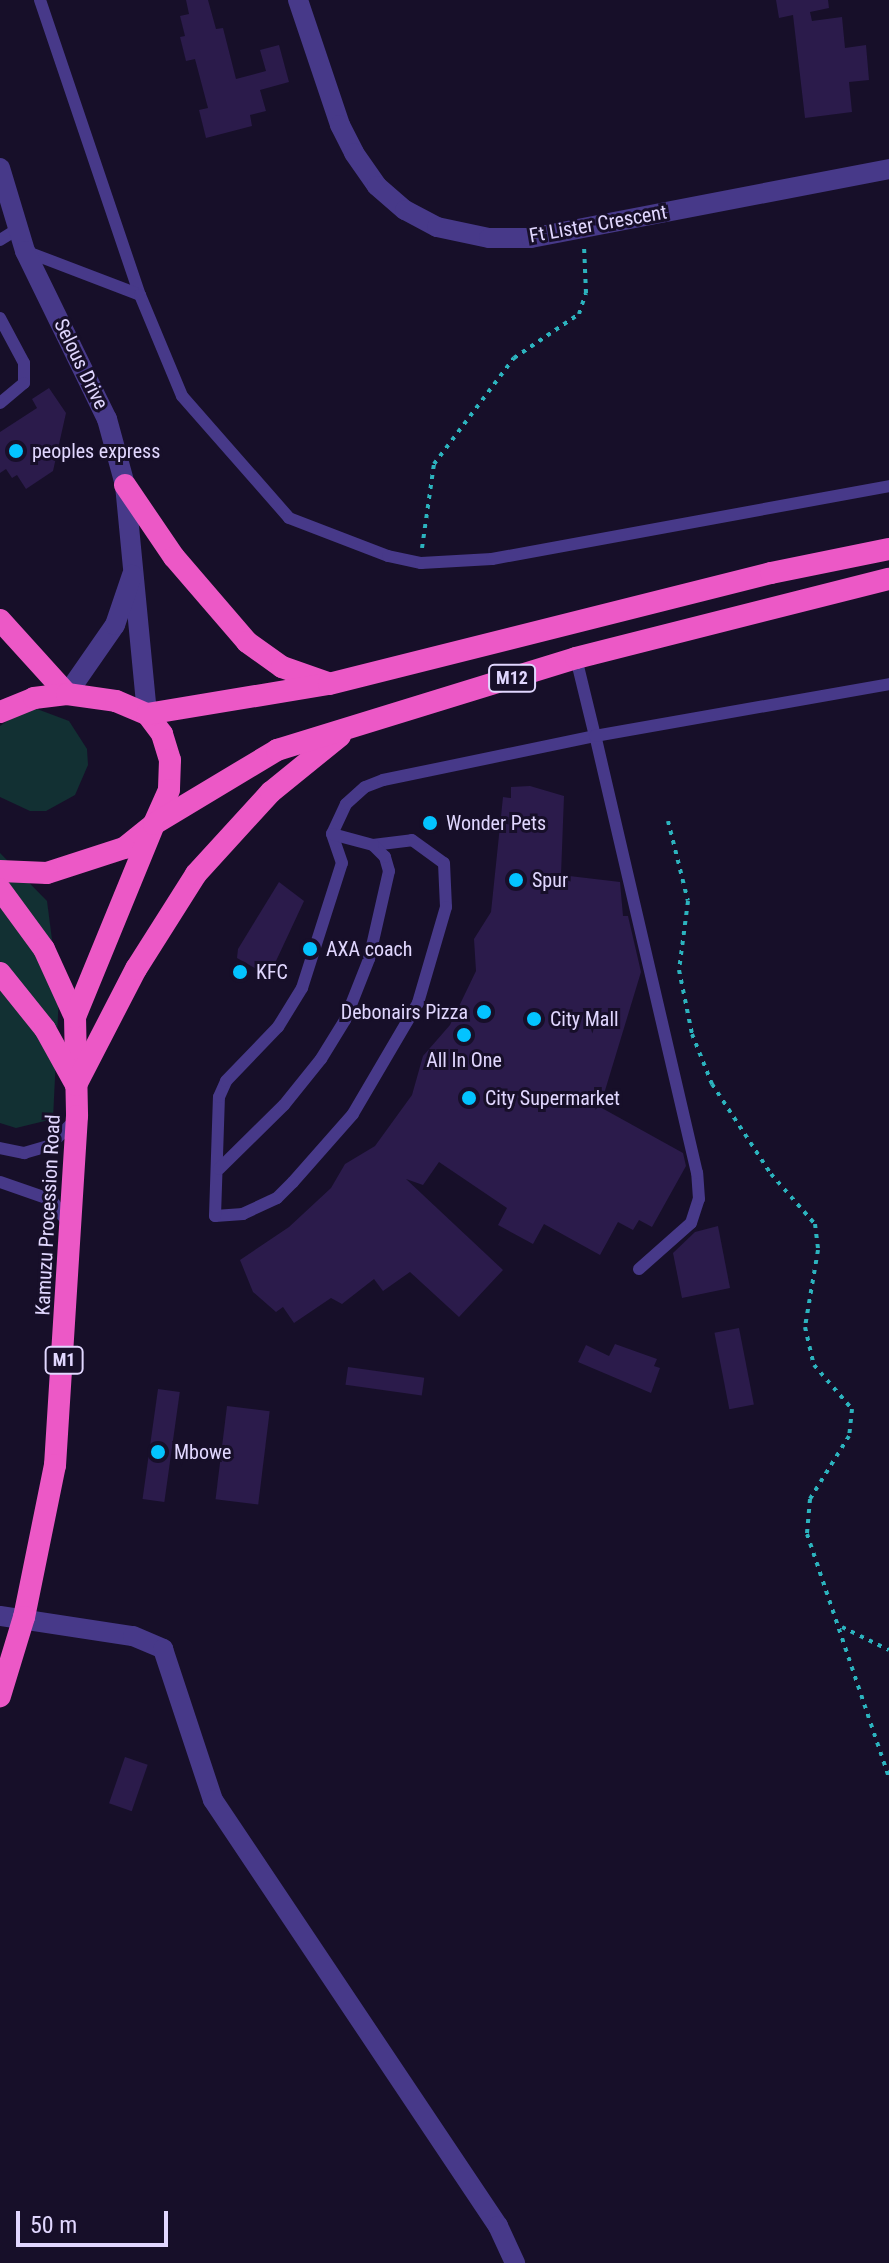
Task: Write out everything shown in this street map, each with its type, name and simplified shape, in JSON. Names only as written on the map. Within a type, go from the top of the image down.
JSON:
[{"type":"highway","points":[[125,485],[174,557],[247,642],[282,667],[329,684]]},
{"type":"highway","name":"M12","points":[[147,714],[329,684],[771,573],[889,549]]},
{"type":"highway","name":"M12","points":[[0,871],[47,873],[86,863],[124,848],[154,824],[277,750],[576,658],[889,579]]},
{"type":"highway","points":[[0,620],[67,694]]},
{"type":"highway","name":"M12","points":[[0,712],[34,698],[67,694],[116,701],[147,714],[162,734],[170,760],[169,790],[154,824]]},
{"type":"highway","points":[[76,1085],[136,969],[196,874],[271,792],[351,727]]},
{"type":"highway","name":"M1","points":[[75,1017],[154,824]]},
{"type":"highway","name":"M1","points":[[0,889],[44,949],[75,1017]]},
{"type":"highway","points":[[0,973],[45,1029],[76,1085]]},
{"type":"highway","name":"Kamuzu Procession Road","points":[[0,1696],[24,1617],[55,1465],[72,1239],[77,1116],[75,1017]]},
{"type":"street","name":"Ft Lister Crescent","points":[[298,0],[340,125],[377,186],[405,210],[437,227],[489,238],[583,229],[889,169]]},
{"type":"street","name":"Selous Drive","points":[[0,168],[25,251],[107,419],[125,485],[147,714]]},
{"type":"street","name":"Selous Drive","points":[[67,694],[115,625],[134,568]]},
{"type":"street","points":[[0,1616],[24,1617],[133,1636],[163,1649],[213,1800],[498,2226],[515,2263]]},
{"type":"lane","points":[[40,0],[140,295],[182,396],[289,518],[421,563],[492,559],[889,486]]},
{"type":"lane","points":[[0,240],[19,228]]},
{"type":"lane","points":[[25,251],[140,295]]},
{"type":"lane","points":[[0,318],[24,363],[24,383],[0,403]]},
{"type":"lane","points":[[576,658],[697,1173],[699,1199],[691,1223],[639,1269]]},
{"type":"lane","points":[[332,834],[373,845],[412,840],[444,863],[446,907],[418,1003],[353,1114],[277,1198],[243,1214],[215,1216],[219,1169],[219,1097],[226,1081],[278,1027],[302,988],[325,927],[342,863],[332,834],[346,804],[365,787],[595,736],[889,684]]},
{"type":"lane","points":[[219,1169],[284,1105],[345,1020],[369,959],[389,871],[385,857],[373,845]]},
{"type":"lane","points":[[0,1148],[24,1153],[49,1146],[77,1116]]},
{"type":"lane","points":[[0,1182],[52,1200],[72,1239]]},
{"type":"path","points":[[421,563],[430,476],[439,456],[514,358],[569,323],[584,306],[583,229]]},
{"type":"path","points":[[668,821],[688,901],[679,970],[692,1034],[712,1084],[771,1174],[815,1224],[818,1250],[805,1327],[814,1365],[852,1409],[849,1436],[810,1499],[807,1534],[842,1627],[889,1777]]},
{"type":"path","points":[[842,1627],[889,1650]]},
{"type":"green space","points":[[37,709],[69,721],[87,749],[88,765],[75,795],[46,811],[30,811],[0,797],[0,726],[20,712]]},
{"type":"green space","points":[[0,853],[47,901],[59,994],[53,1119],[16,1128],[0,1123]]},
{"type":"building","points":[[186,0],[208,0],[216,29],[223,28],[236,79],[266,71],[260,50],[279,45],[289,82],[260,90],[266,111],[250,115],[252,126],[206,138],[199,110],[208,108],[195,59],[186,61],[180,37],[185,36],[180,16],[189,14]]},
{"type":"building","points":[[776,0],[828,0],[829,8],[810,12],[812,21],[842,17],[845,48],[866,45],[869,80],[849,82],[852,112],[805,118],[793,15],[779,18]]},
{"type":"building","points":[[49,388],[66,413],[53,471],[26,489],[17,475],[12,478],[6,469],[0,473],[0,432],[37,408],[32,399]]},
{"type":"building","name":"City Mall","points":[[530,786],[564,796],[561,875],[620,882],[623,916],[628,916],[641,972],[600,1107],[683,1153],[686,1166],[652,1227],[639,1220],[633,1230],[618,1222],[600,1255],[544,1224],[533,1244],[498,1225],[507,1208],[439,1162],[423,1185],[406,1179],[503,1270],[459,1317],[410,1272],[383,1291],[374,1279],[342,1304],[331,1298],[294,1323],[283,1307],[276,1312],[253,1292],[240,1260],[289,1227],[331,1188],[345,1164],[375,1146],[412,1095],[423,1056],[450,1025],[476,971],[474,939],[491,912],[503,797],[511,798],[511,787]]},
{"type":"building","points":[[279,882],[304,901],[269,976],[237,958],[238,949]]},
{"type":"building","points":[[718,1226],[730,1288],[682,1298],[673,1253],[695,1232]]},
{"type":"building","points":[[739,1328],[754,1405],[729,1409],[714,1333]]},
{"type":"building","points":[[615,1344],[657,1359],[654,1366],[660,1368],[651,1393],[578,1362],[586,1345],[609,1356]]},
{"type":"building","points":[[348,1367],[424,1378],[422,1396],[345,1385]]},
{"type":"building","points":[[158,1389],[180,1392],[164,1502],[143,1499]]},
{"type":"building","points":[[227,1406],[270,1411],[258,1505],[216,1499]]},
{"type":"building","points":[[125,1757],[148,1765],[132,1811],[109,1803]]},
{"type":"place","name":"peoples express","points":[[16,451]]},
{"type":"place","name":"Wonder Pets","points":[[430,823]]},
{"type":"place","name":"Spur","points":[[516,880]]},
{"type":"place","name":"AXA coach","points":[[310,949]]},
{"type":"place","name":"KFC","points":[[240,972]]},
{"type":"place","name":"Debonairs Pizza","points":[[484,1012]]},
{"type":"place","name":"City Mall","points":[[534,1019]]},
{"type":"place","name":"All In One","points":[[464,1035]]},
{"type":"place","name":"City Supermarket","points":[[469,1098]]},
{"type":"place","name":"Mbowe","points":[[158,1452]]}]
